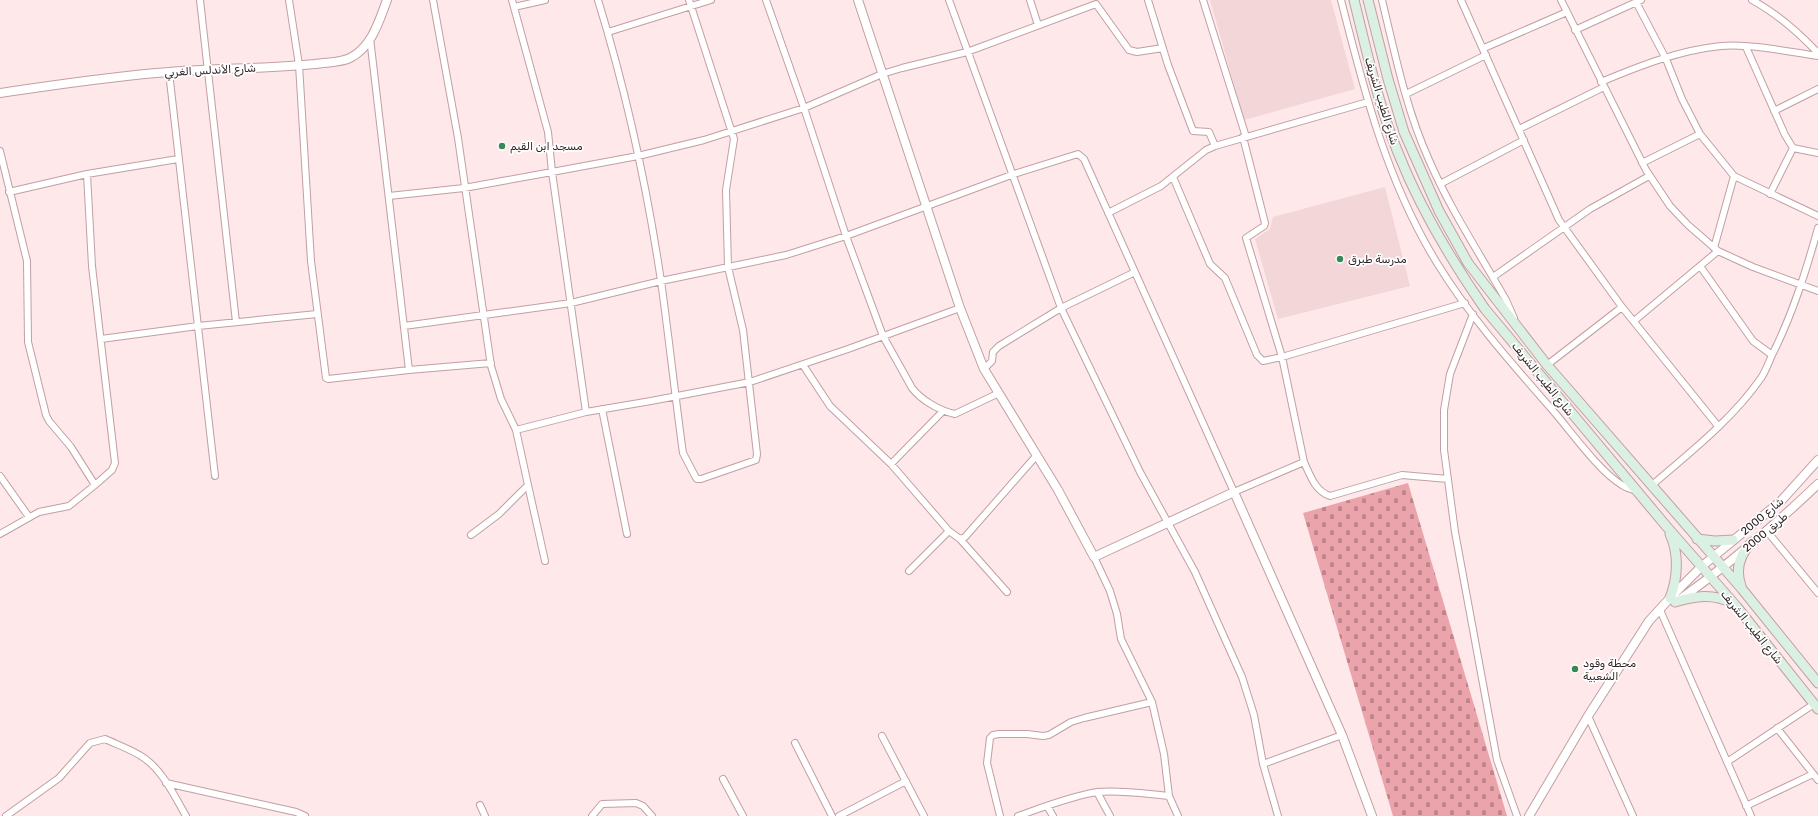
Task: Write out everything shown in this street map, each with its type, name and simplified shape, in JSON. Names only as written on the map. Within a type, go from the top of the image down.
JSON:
[{"type":"main road","name":"شارع الطيب الشريف","points":[[1354,0],[1374,80],[1392,137],[1418,199],[1439,238],[1485,309],[1667,527],[1738,607],[1816,706]]},
{"type":"main road","name":"شارع الطيب الشريف","points":[[1368,0],[1401,123],[1426,185],[1454,241],[1468,263],[1547,365],[1722,568],[1742,589],[1818,683]]},
{"type":"main road","points":[[1667,527],[1674,544],[1676,560],[1673,600],[1708,596],[1725,600],[1738,607]]},
{"type":"main road","points":[[1697,539],[1715,541],[1733,540]]},
{"type":"main road","points":[[1742,589],[1738,579],[1738,564],[1744,550],[1752,542]]},
{"type":"street","points":[[200,0],[236,322]]},
{"type":"street","points":[[289,0],[299,66],[311,262],[327,379],[490,363]]},
{"type":"street","name":"شارع الأندلس الغربي","points":[[0,93],[102,79],[169,72],[299,66],[344,60],[356,54],[370,38],[376,29],[387,0]]},
{"type":"street","points":[[433,0],[458,138],[464,188],[485,316],[490,363],[500,394],[516,430],[545,561]]},
{"type":"street","points":[[512,0],[548,132],[552,172],[586,412]]},
{"type":"street","points":[[514,7],[545,0]]},
{"type":"street","points":[[598,0],[608,32],[638,156],[660,281],[684,456],[697,479],[701,479],[757,460],[750,382],[742,323],[728,267],[726,197],[734,139],[690,3]]},
{"type":"street","points":[[608,32],[690,3],[711,0]]},
{"type":"street","points":[[766,0],[804,108],[846,236],[883,336],[914,392],[943,411],[956,414],[999,394]]},
{"type":"street","points":[[858,0],[960,308],[984,369],[1037,456],[1094,557],[1110,591],[1117,614],[1121,639],[1152,702],[1164,754],[1169,796],[1178,816]]},
{"type":"street","points":[[949,0],[967,52],[1014,174],[1061,308],[1167,522],[1195,572],[1242,677],[1254,715],[1263,764],[1278,816]]},
{"type":"street","points":[[1030,0],[1038,25]]},
{"type":"street","points":[[1148,0],[1163,48],[1193,131],[1209,132],[1215,146]]},
{"type":"street","points":[[1203,0],[1244,137],[1265,223],[1264,226],[1246,238],[1282,357],[1304,462],[1318,489],[1330,496],[1402,475],[1448,479]]},
{"type":"street","points":[[1341,0],[1368,102],[1387,160],[1406,205],[1437,264],[1472,314],[1507,358],[1604,470],[1624,486],[1638,491]]},
{"type":"street","points":[[1382,0],[1416,128],[1440,184],[1493,277],[1512,314],[1517,328]]},
{"type":"street","points":[[1461,0],[1484,48],[1555,212],[1564,228],[1622,306],[1718,426]]},
{"type":"street","points":[[1561,0],[1642,163],[1649,176],[1670,206],[1688,225],[1716,250],[1801,286],[1818,291]]},
{"type":"street","points":[[1752,0],[1772,11],[1802,36],[1818,54]]},
{"type":"street","points":[[389,196],[464,188],[638,156],[704,140],[804,108],[882,74],[967,52],[1096,2],[1129,50],[1137,52],[1163,48]]},
{"type":"street","points":[[1575,30],[1635,2],[1666,59],[1682,99],[1700,134],[1734,176],[1818,216]]},
{"type":"street","points":[[1484,48],[1567,12]]},
{"type":"street","points":[[370,38],[409,370]]},
{"type":"street","points":[[1519,129],[1625,72],[1701,49],[1722,46],[1746,47],[1818,54]]},
{"type":"street","points":[[1746,47],[1774,111],[1793,148]]},
{"type":"street","points":[[1406,94],[1486,54]]},
{"type":"street","points":[[169,72],[215,476]]},
{"type":"street","points":[[1774,111],[1818,88]]},
{"type":"street","points":[[1108,213],[1161,186],[1206,150],[1215,146],[1368,102]]},
{"type":"street","points":[[1642,163],[1700,134]]},
{"type":"street","points":[[1440,184],[1524,140]]},
{"type":"street","points":[[1793,148],[1818,153]]},
{"type":"street","points":[[1770,194],[1793,148]]},
{"type":"street","points":[[0,151],[28,265],[28,342],[46,415],[49,421],[71,447],[95,485]]},
{"type":"street","points":[[404,326],[571,304],[660,281],[786,255],[846,236],[1014,174],[1078,154],[1084,159],[1342,735],[1372,816]]},
{"type":"street","points":[[9,192],[87,174],[178,159]]},
{"type":"street","points":[[0,534],[29,517],[44,511],[70,506],[112,470],[115,463],[92,266],[87,174]]},
{"type":"street","points":[[1493,277],[1564,228],[1590,208],[1649,176]]},
{"type":"street","points":[[1634,321],[1700,266],[1716,250],[1734,176]]},
{"type":"street","points":[[1173,177],[1210,264],[1225,278],[1259,358],[1263,361],[1282,357],[1465,303]]},
{"type":"street","points":[[1651,486],[1718,426],[1749,395],[1762,376],[1787,326],[1801,286],[1818,228]]},
{"type":"street","points":[[1700,266],[1753,341],[1772,355]]},
{"type":"street","points":[[984,369],[992,361],[993,352],[999,346],[1061,308],[1135,272]]},
{"type":"street","points":[[1547,365],[1622,306]]},
{"type":"street","points":[[516,430],[586,412],[750,382],[803,365],[960,308]]},
{"type":"street","points":[[101,339],[198,326],[317,314]]},
{"type":"street","points":[[1472,314],[1450,374],[1444,410],[1444,450],[1455,532],[1474,644],[1497,760],[1517,816]]},
{"type":"street","points":[[803,365],[830,406],[891,464],[949,531],[960,539],[1007,592]]},
{"type":"street","points":[[602,410],[627,534]]},
{"type":"street","points":[[891,464],[943,411]]},
{"type":"street","points":[[960,539],[964,537],[1037,456]]},
{"type":"street","name":"شارع 2000","points":[[1673,600],[1702,567],[1781,501],[1818,460]]},
{"type":"street","points":[[1094,557],[1167,522],[1304,462]]},
{"type":"street","points":[[0,476],[29,517]]},
{"type":"street","name":"طريق 2000","points":[[1673,600],[1722,568],[1789,512],[1818,484]]},
{"type":"street","points":[[471,535],[499,514],[528,485]]},
{"type":"street","points":[[1766,530],[1818,593]]},
{"type":"street","points":[[909,571],[949,531]]},
{"type":"street","points":[[1528,816],[1588,716],[1642,631],[1661,609],[1673,600]]},
{"type":"street","points":[[1661,609],[1751,816]]},
{"type":"street","points":[[1000,816],[986,763],[990,738],[994,735],[1050,735],[1071,722],[1152,702]]},
{"type":"street","points":[[1727,762],[1777,728],[1816,706]]},
{"type":"street","points":[[1588,716],[1633,816]]},
{"type":"street","points":[[1777,728],[1818,780]]},
{"type":"street","points":[[1263,764],[1342,735]]},
{"type":"street","points":[[882,736],[924,816]]},
{"type":"street","points":[[6,816],[59,778],[86,747],[94,741],[105,739],[145,758],[157,770],[186,816]]},
{"type":"street","points":[[795,743],[832,816]]},
{"type":"street","points":[[1746,806],[1814,774]]},
{"type":"street","points":[[724,779],[743,816]]},
{"type":"street","points":[[839,816],[906,781]]},
{"type":"street","points":[[166,783],[296,812],[305,816]]},
{"type":"street","points":[[1018,816],[1097,792],[1125,791],[1169,796]]},
{"type":"street","points":[[1097,792],[1110,816]]},
{"type":"street","points":[[592,816],[602,804],[631,802],[643,806],[652,816]]},
{"type":"street","points":[[480,805],[485,816]]},
{"type":"street","points":[[1047,806],[1053,816]]},
{"type":"shaded area","points":[[1210,0],[1331,0],[1355,89],[1244,120]]},
{"type":"shaded area","points":[[1385,187],[1410,286],[1278,319],[1255,239],[1270,229],[1273,217]]},
{"type":"green space","points":[[1408,483],[1507,816],[1393,816],[1303,513]]},
{"type":"place","name":"مسجد ابن القيم","points":[[502,146]]},
{"type":"place","name":"مدرسة طبرق","points":[[1340,259]]},
{"type":"place","name":"محطة وقود الشعبية","points":[[1575,669]]}]
